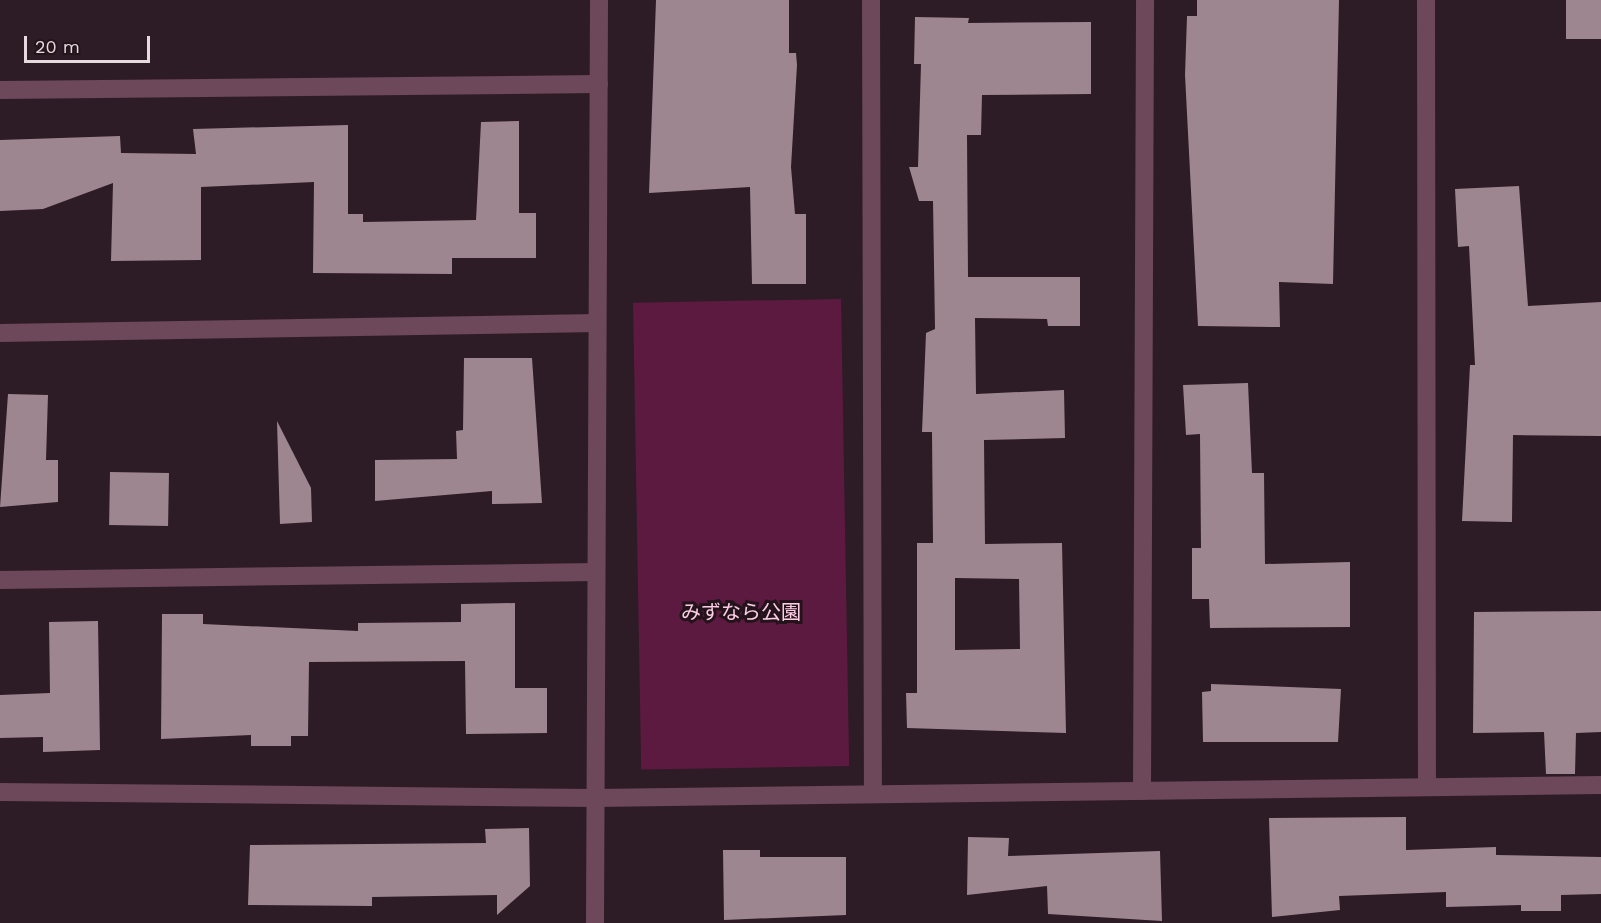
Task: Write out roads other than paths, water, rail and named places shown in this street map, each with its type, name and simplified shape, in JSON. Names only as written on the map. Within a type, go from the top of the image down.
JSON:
[{"type":"street","points":[[595,923],[599,0]]},
{"type":"street","points":[[871,0],[873,794]]},
{"type":"street","points":[[1142,791],[1145,0]]},
{"type":"street","points":[[1426,0],[1427,787]]},
{"type":"street","points":[[0,90],[599,84]]},
{"type":"street","points":[[0,333],[597,323]]},
{"type":"street","points":[[0,579],[596,572]]},
{"type":"street","points":[[0,792],[595,798],[1601,785]]},
{"type":"park label","name":"みずなら公園","points":[[741,612]]}]
